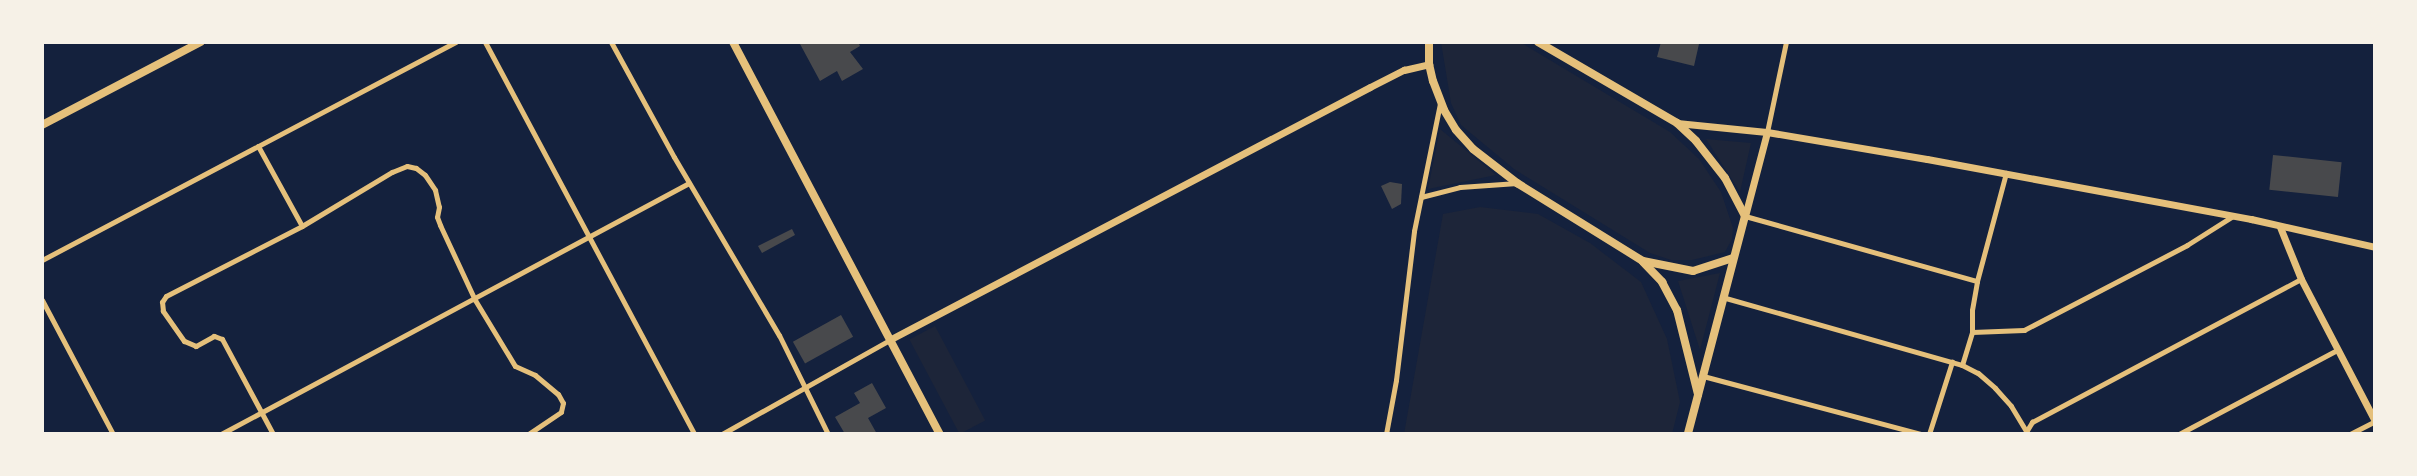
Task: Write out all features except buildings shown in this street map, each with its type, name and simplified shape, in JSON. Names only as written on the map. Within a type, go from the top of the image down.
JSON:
[{"type":"main road","points":[[42,125],[201,42]]},
{"type":"main road","points":[[733,42],[940,434]]},
{"type":"main road","points":[[1429,42],[1429,64],[1440,101],[1462,139],[1517,183],[1642,261],[1662,282],[1677,310],[1698,395]]},
{"type":"main road","points":[[1538,42],[1677,123],[1696,141],[1725,178],[1745,216],[1688,434]]},
{"type":"main road","points":[[1642,261],[1693,271],[1733,258]]},
{"type":"street","points":[[42,260],[456,42]]},
{"type":"street","points":[[485,42],[694,434]]},
{"type":"street","points":[[611,42],[689,183],[779,335],[828,434]]},
{"type":"street","points":[[1786,42],[1767,132],[1745,216],[1977,281]]},
{"type":"street","points":[[722,434],[891,339],[1370,87],[1404,70],[1429,64]]},
{"type":"street","points":[[1386,434],[1421,197],[1440,101]]},
{"type":"street","points":[[1677,123],[1767,132],[2006,173],[2233,216],[2375,247]]},
{"type":"street","points":[[258,146],[302,226]]},
{"type":"street","points":[[273,434],[222,339],[214,336],[196,346],[184,341],[163,311],[162,302],[166,296],[302,226],[392,172],[407,166],[416,168],[425,175],[435,190],[439,207],[437,217],[440,225],[475,300],[515,366],[535,375],[558,394],[563,403],[561,412],[528,434]]},
{"type":"street","points":[[1962,365],[1972,332],[1972,310],[1977,281],[2006,173]]},
{"type":"street","points":[[221,434],[475,300],[689,183]]},
{"type":"street","points":[[1421,197],[1460,188],[1517,183]]},
{"type":"street","points":[[1972,332],[2024,330],[2187,245],[2233,216]]},
{"type":"street","points":[[2280,227],[2301,279],[2375,421],[2350,434]]},
{"type":"street","points":[[2027,432],[2032,422],[2301,279]]},
{"type":"street","points":[[1722,297],[1962,365],[1995,388],[2012,406],[2027,432]]},
{"type":"street","points":[[42,300],[113,434]]},
{"type":"street","points":[[2179,434],[2337,350]]},
{"type":"street","points":[[1929,434],[1952,362]]},
{"type":"street","points":[[1703,376],[1921,434]]},
{"type":"shaded area","points":[[1441,42],[1520,42],[1670,132],[1699,159],[1721,192],[1733,228],[1732,239],[1725,252],[1692,260],[1671,260],[1650,253],[1514,169],[1461,125],[1451,103]]},
{"type":"shaded area","points":[[1440,129],[1496,175],[1428,189]]},
{"type":"shaded area","points":[[1706,139],[1751,143],[1740,192]]},
{"type":"shaded area","points":[[1480,207],[1538,214],[1590,243],[1641,282],[1667,339],[1680,402],[1672,434],[1404,434],[1443,214]]},
{"type":"shaded area","points":[[1720,273],[1700,350],[1678,281]]},
{"type":"shaded area","points":[[935,326],[985,420],[960,434],[909,340]]}]
